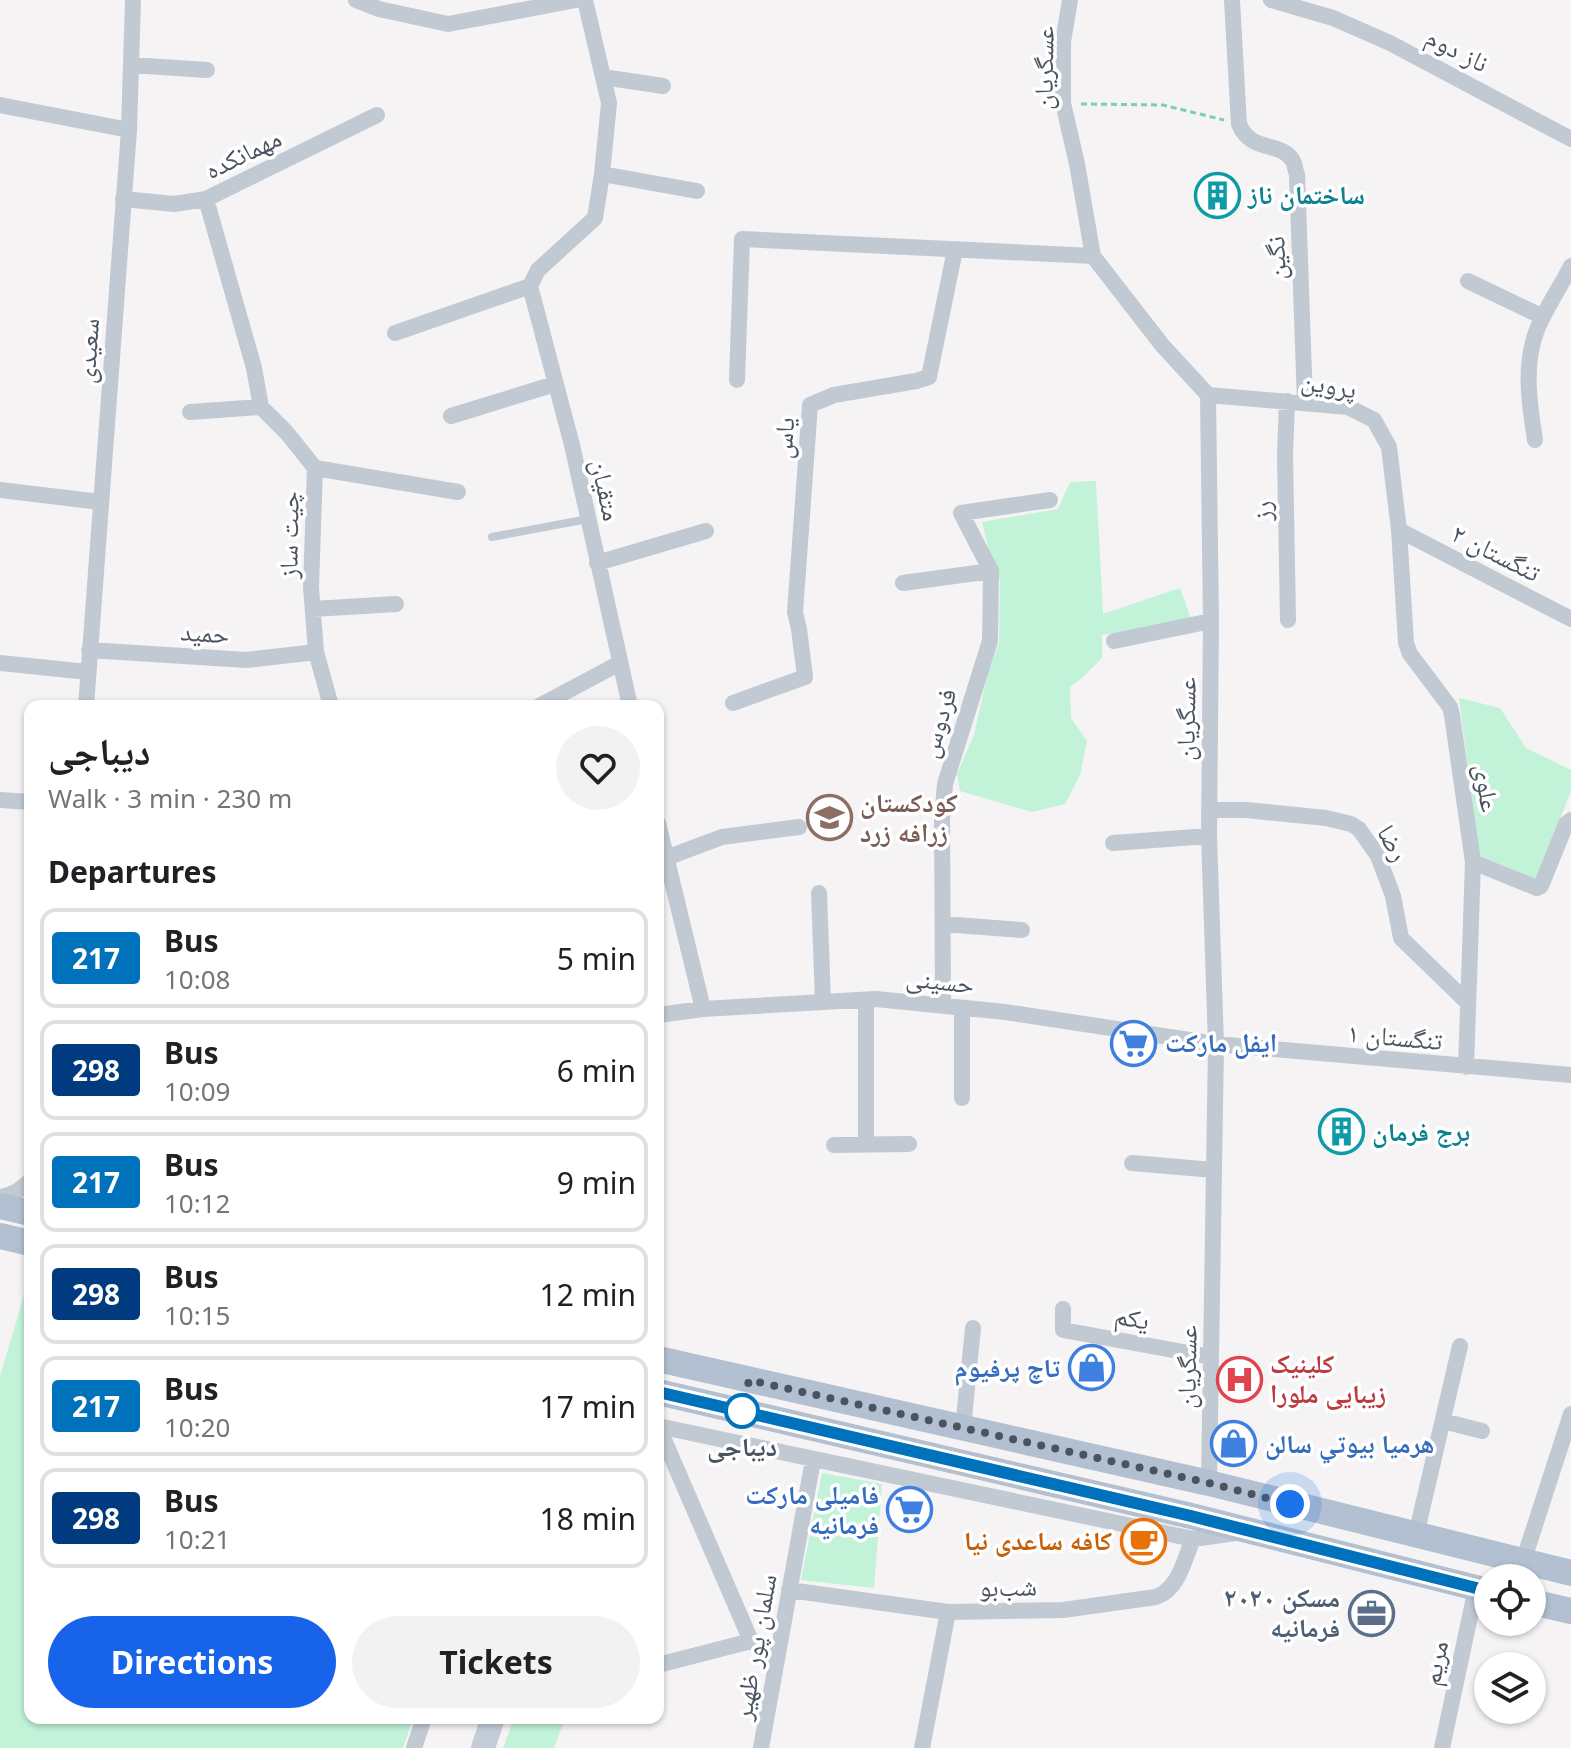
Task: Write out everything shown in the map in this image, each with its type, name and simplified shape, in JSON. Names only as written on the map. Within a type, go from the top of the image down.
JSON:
[{"type":"main road","points":[[0,1206],[24,1212]]},
{"type":"main road","points":[[0,1236],[24,1242]]},
{"type":"main road","points":[[664,1360],[1209,1483],[1571,1573]]},
{"type":"main road","points":[[664,1393],[1095,1493],[1474,1588]]},
{"type":"main road","points":[[1546,1605],[1571,1611]]},
{"type":"main road","points":[[483,1748],[491,1724]]},
{"type":"street","name":"سعیدی","points":[[86,700],[129,130],[133,0]]},
{"type":"street","points":[[356,0],[379,9],[448,24],[576,0]]},
{"type":"street","points":[[395,333],[530,286],[538,270],[595,218],[609,103],[585,0]]},
{"type":"street","name":"عسگریان","points":[[1070,0],[1063,42],[1063,103],[1093,256],[1162,345],[1208,395],[1211,621],[1209,836],[1216,1044],[1209,1483]]},
{"type":"street","points":[[1232,0],[1239,124]]},
{"type":"street","name":"ناز دوم","points":[[1271,0],[1333,18],[1390,43],[1571,139]]},
{"type":"street","points":[[131,65],[207,70]]},
{"type":"street","points":[[603,77],[663,86]]},
{"type":"street","points":[[0,105],[129,130]]},
{"type":"street","name":"مهمانکده","points":[[123,199],[174,204],[206,199],[377,115]]},
{"type":"street","name":"نگین","points":[[1239,124],[1243,134],[1255,143],[1284,152],[1292,160],[1297,174],[1305,403]]},
{"type":"street","points":[[602,174],[697,191]]},
{"type":"street","points":[[190,412],[261,407],[254,368],[206,199]]},
{"type":"street","points":[[737,380],[742,239],[1093,256]]},
{"type":"street","name":"یاس","points":[[733,703],[805,677],[795,612],[810,405],[834,395],[929,377],[955,250]]},
{"type":"street","points":[[1535,440],[1529,399],[1529,353],[1543,317],[1570,272]]},
{"type":"street","points":[[1468,281],[1543,317]]},
{"type":"street","name":"متقیان","points":[[530,286],[572,445],[629,700]]},
{"type":"street","points":[[451,416],[555,384]]},
{"type":"street","name":"پروین","points":[[1208,395],[1348,407],[1374,420],[1389,447],[1399,530]]},
{"type":"street","name":"رز","points":[[1287,401],[1288,620]]},
{"type":"street","name":"چیت ساز","points":[[261,407],[315,468],[311,587],[316,652],[329,700]]},
{"type":"street","points":[[315,468],[458,492]]},
{"type":"street","points":[[0,490],[100,502]]},
{"type":"street","name":"فردوس","points":[[943,1005],[942,819],[945,784],[990,641],[991,571],[961,513],[1050,500]]},
{"type":"street","name":"تنگستان ۲","points":[[1399,530],[1571,619]]},
{"type":"street","name":"علوی","points":[[1399,530],[1406,643],[1410,654],[1450,707],[1473,862],[1466,1067]]},
{"type":"street","points":[[597,563],[706,531]]},
{"type":"street","points":[[903,583],[991,571]]},
{"type":"street","points":[[313,609],[396,604]]},
{"type":"street","points":[[1114,641],[1211,621]]},
{"type":"street","name":"حمید","points":[[89,650],[246,660],[316,652]]},
{"type":"street","points":[[0,663],[88,672]]},
{"type":"street","points":[[550,700],[620,663]]},
{"type":"street","points":[[0,800],[24,802]]},
{"type":"street","name":"رضا","points":[[1209,810],[1246,810],[1326,818],[1359,829],[1378,856],[1393,896],[1401,938],[1468,1003]]},
{"type":"street","points":[[1473,862],[1537,888],[1541,886],[1566,824],[1571,820]]},
{"type":"street","points":[[666,858],[722,837],[799,827]]},
{"type":"street","points":[[1113,843],[1209,836]]},
{"type":"street","points":[[664,849],[703,1009]]},
{"type":"street","points":[[819,893],[823,1002]]},
{"type":"street","points":[[943,924],[1022,930]]},
{"type":"street","points":[[866,1000],[866,1144]]},
{"type":"street","name":"حسینی","points":[[664,1014],[703,1009],[866,1000],[1005,1012],[1216,1044]]},
{"type":"street","points":[[962,1008],[962,1098]]},
{"type":"street","name":"تنگستان ۱","points":[[1216,1044],[1571,1075]]},
{"type":"street","points":[[834,1145],[909,1144]]},
{"type":"street","points":[[1132,1163],[1214,1170]]},
{"type":"street","points":[[0,1197],[10,1196],[24,1186]]},
{"type":"street","name":"یکم","points":[[1063,1309],[1063,1330],[1211,1357]]},
{"type":"street","points":[[963,1428],[973,1328]]},
{"type":"street","points":[[1416,1535],[1460,1346]]},
{"type":"street","points":[[1523,1562],[1571,1414]]},
{"type":"street","points":[[1443,1421],[1482,1431]]},
{"type":"street","points":[[664,1427],[1193,1539],[1250,1531]]},
{"type":"street","points":[[664,1440],[751,1641],[776,1660]]},
{"type":"street","name":"سلمان پور ظهیر","points":[[761,1748],[813,1460]]},
{"type":"street","name":"شب‌بو","points":[[789,1590],[948,1612],[1063,1610],[1166,1594],[1174,1586],[1193,1539]]},
{"type":"street","points":[[922,1748],[948,1612]]},
{"type":"street","name":"مریم","points":[[1442,1748],[1474,1622]]},
{"type":"street","points":[[664,1663],[751,1641]]},
{"type":"street","points":[[414,1748],[422,1724]]},
{"type":"lane","points":[[492,537],[588,519]]},
{"type":"path","points":[[1063,103],[1163,105],[1239,124]]},
{"type":"green space","points":[[1096,481],[1103,614],[1180,588],[1191,619],[1102,635],[1102,658],[1070,687],[1071,718],[1087,741],[1080,775],[1065,804],[1032,812],[960,791],[957,774],[974,735],[988,671],[999,644],[1000,581],[982,522],[1058,509],[1070,482]]},
{"type":"green space","points":[[1459,698],[1500,708],[1526,748],[1571,770],[1571,791],[1536,880],[1479,855]]},
{"type":"green space","points":[[24,1295],[24,1724],[411,1724],[403,1748],[0,1748],[0,1376]]},
{"type":"green space","points":[[822,1473],[882,1484],[874,1588],[801,1580]]},
{"type":"green space","points":[[512,1724],[563,1724],[554,1748],[503,1748]]},
{"type":"bus line","name":"217","points":[[664,1393],[1191,1516],[1474,1587]]},
{"type":"place","name":"ساختمان ناز","points":[[1217,195]]},
{"type":"place","name":"کودکستان زرافه زرد","points":[[829,818]]},
{"type":"place","name":"ایفل مارکت","points":[[1134,1043]]},
{"type":"place","name":"برج فرمان","points":[[1341,1132]]},
{"type":"place","name":"تاچ پرفيوم","points":[[1091,1368]]},
{"type":"place","name":"کلینیک زیبایی ملورا","points":[[1239,1379]]},
{"type":"place","name":"دیباجی","points":[[742,1411]]},
{"type":"place","name":"هرميا بيوتي سالن","points":[[1234,1444]]},
{"type":"place","name":"فامیلی مارکت فرمانیه","points":[[910,1510]]},
{"type":"place","name":"کافه ساعدی نیا","points":[[1143,1541]]},
{"type":"place","name":"مسکن ۲۰۲۰ فرمانیه","points":[[1371,1613]]},
{"type":"route","points":[[742,1411],[749,1380],[1290,1504]]}]
